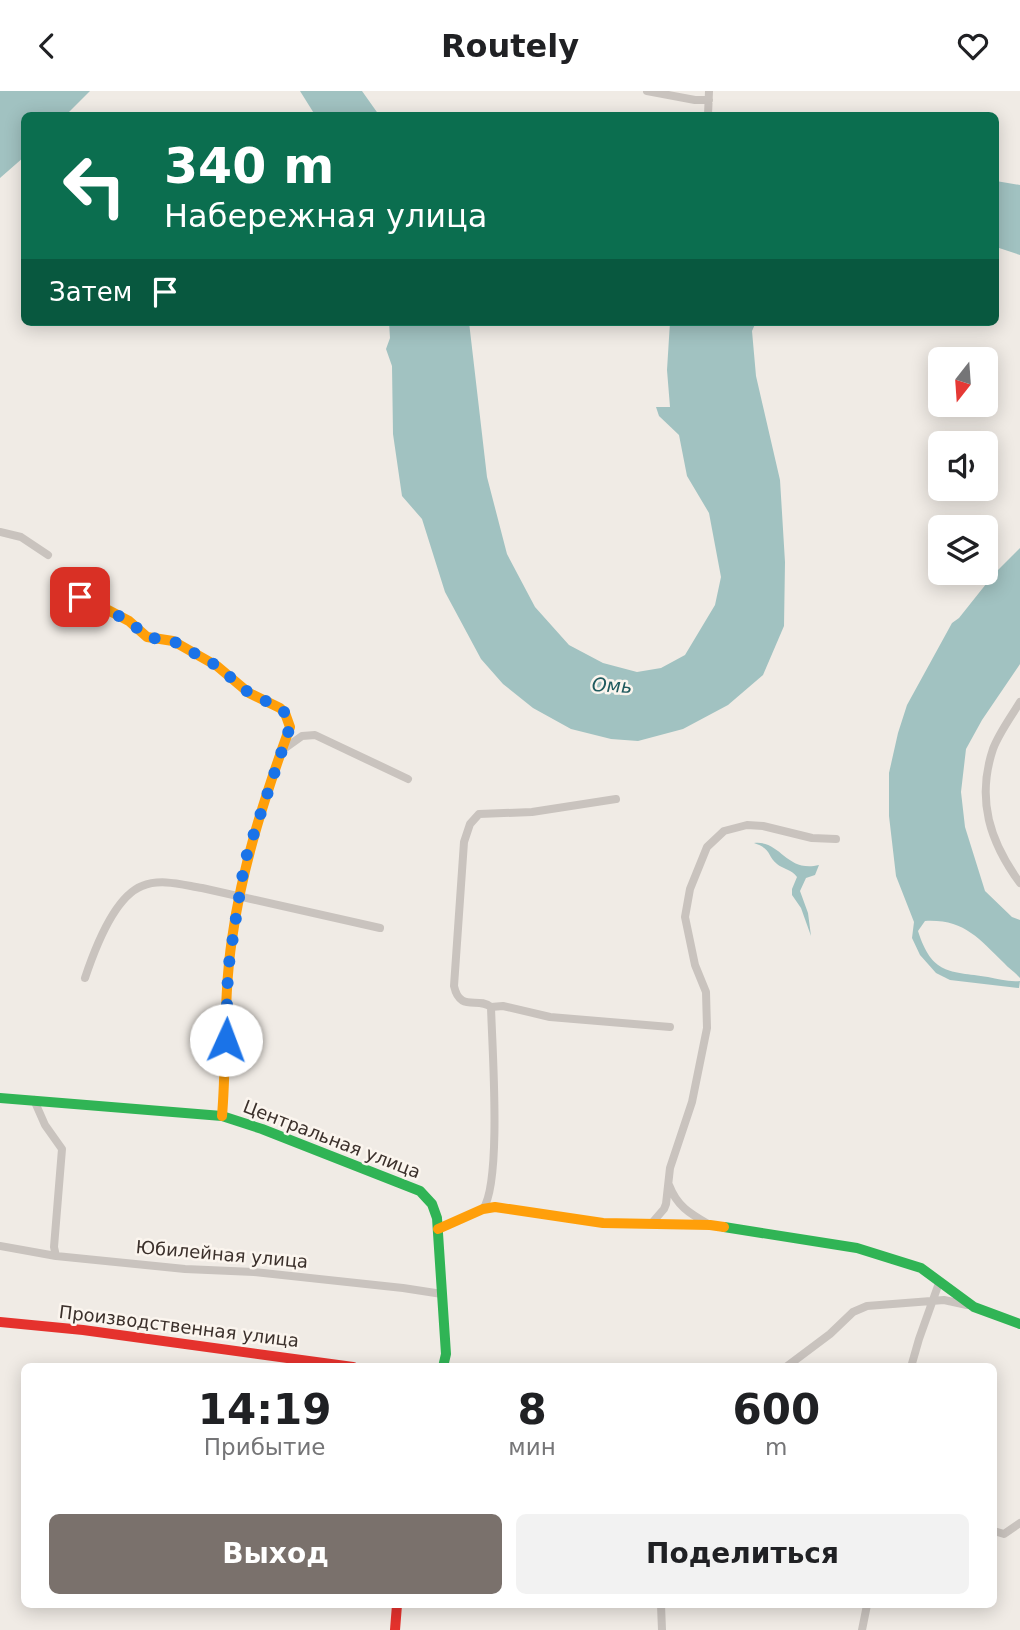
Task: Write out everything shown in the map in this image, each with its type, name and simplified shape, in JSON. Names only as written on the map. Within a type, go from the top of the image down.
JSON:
[{"type":"street","points":[[647,91],[695,100],[709,96]]},
{"type":"street","points":[[0,531],[21,537],[48,555]]},
{"type":"street","points":[[75,596],[87,599],[129,621],[147,637],[173,641],[217,666],[249,693],[280,708],[290,727],[247,854],[228,970],[222,1116]]},
{"type":"street","points":[[1020,702],[994,747],[986,784],[985,806],[989,825],[1020,883]]},
{"type":"street","points":[[281,751],[302,736],[315,735],[408,779]]},
{"type":"street","points":[[616,799],[532,812],[479,814],[470,824],[464,842],[454,986],[461,1000],[467,1003],[503,1006],[550,1017],[670,1027]]},
{"type":"street","points":[[651,1224],[664,1209],[667,1181],[692,1102],[707,1028],[706,992],[695,965],[685,918],[690,889],[707,847],[724,831],[747,825],[763,826],[812,838],[836,839]]},
{"type":"street","points":[[85,978],[115,911],[130,893],[141,886],[162,882],[296,908],[380,928]]},
{"type":"street","points":[[483,1209],[489,1191],[494,1131],[491,1007]]},
{"type":"street","name":"Центральная улица","points":[[0,1098],[222,1116],[262,1129],[420,1192],[432,1203],[438,1229],[446,1354],[444,1363]]},
{"type":"street","points":[[34,1100],[45,1125],[62,1149],[56,1256]]},
{"type":"street","points":[[667,1181],[681,1207],[710,1225]]},
{"type":"street","points":[[438,1229],[483,1209],[495,1207],[603,1223],[710,1225],[857,1248],[921,1268],[974,1307]]},
{"type":"street","name":"Юбилейная улица","points":[[0,1246],[56,1256],[185,1269],[291,1275],[442,1294]]},
{"type":"street","points":[[912,1363],[939,1283]]},
{"type":"street","points":[[791,1363],[858,1309],[867,1306],[955,1301],[1020,1324]]},
{"type":"street","name":"Производственная улица","points":[[0,1322],[323,1363]]},
{"type":"street","points":[[997,1532],[1004,1534],[1020,1523]]},
{"type":"street","points":[[395,1630],[397,1608]]},
{"type":"street","points":[[661,1608],[662,1630]]},
{"type":"street","points":[[862,1630],[866,1608]]},
{"type":"water","points":[[0,91],[90,91],[69,112],[21,112],[21,160],[0,178]]},
{"type":"water","points":[[300,91],[362,91],[377,112],[313,112]]},
{"type":"water","points":[[999,182],[1020,185],[1020,255],[999,248]]},
{"type":"water","name":"Омь","points":[[389,326],[469,326],[487,477],[507,554],[535,607],[569,645],[603,663],[637,672],[661,668],[685,655],[715,605],[721,577],[709,513],[687,476],[679,435],[659,416],[656,407],[670,407],[667,370],[670,326],[754,326],[752,331],[756,376],[780,480],[785,562],[784,626],[763,675],[728,705],[683,729],[638,741],[611,739],[571,729],[533,708],[503,684],[481,659],[445,592],[422,519],[402,496],[393,434],[392,366],[386,349],[390,338]]},
{"type":"water","points":[[1020,548],[1020,664],[966,749],[961,792],[965,827],[985,891],[1012,917],[1020,920],[1020,978],[978,938],[960,927],[939,921],[925,921],[918,931],[929,956],[944,968],[1020,981],[1019,988],[950,980],[936,973],[920,955],[912,938],[914,922],[896,876],[889,816],[889,773],[907,705],[952,623],[985,585],[998,585],[998,570]]},
{"type":"water","points":[[754,843],[771,846],[799,865],[819,865],[815,875],[806,878],[800,891],[808,913],[811,936],[801,908],[792,895],[797,877],[777,864],[767,850]]},
{"type":"traffic: fast","points":[[0,1098],[222,1116],[420,1191],[432,1204],[437,1218],[446,1354],[444,1363]]},
{"type":"traffic: fast","points":[[724,1227],[857,1248],[921,1268],[974,1307],[1020,1324]]},
{"type":"traffic: slow","points":[[74,596],[87,599],[129,621],[147,637],[173,641],[217,666],[249,693],[280,708],[290,727],[255,831],[236,912],[227,983],[222,1116]]},
{"type":"traffic: slow","points":[[438,1229],[483,1209],[495,1207],[603,1223],[724,1227]]},
{"type":"traffic: jam","points":[[0,1322],[83,1330],[324,1363]]},
{"type":"traffic: jam","points":[[395,1630],[397,1608]]},
{"type":"route","points":[[80,597],[129,621],[147,637],[173,641],[217,666],[249,693],[280,708],[288,719],[290,727],[247,854],[242,878],[228,970],[226,1040]]}]
